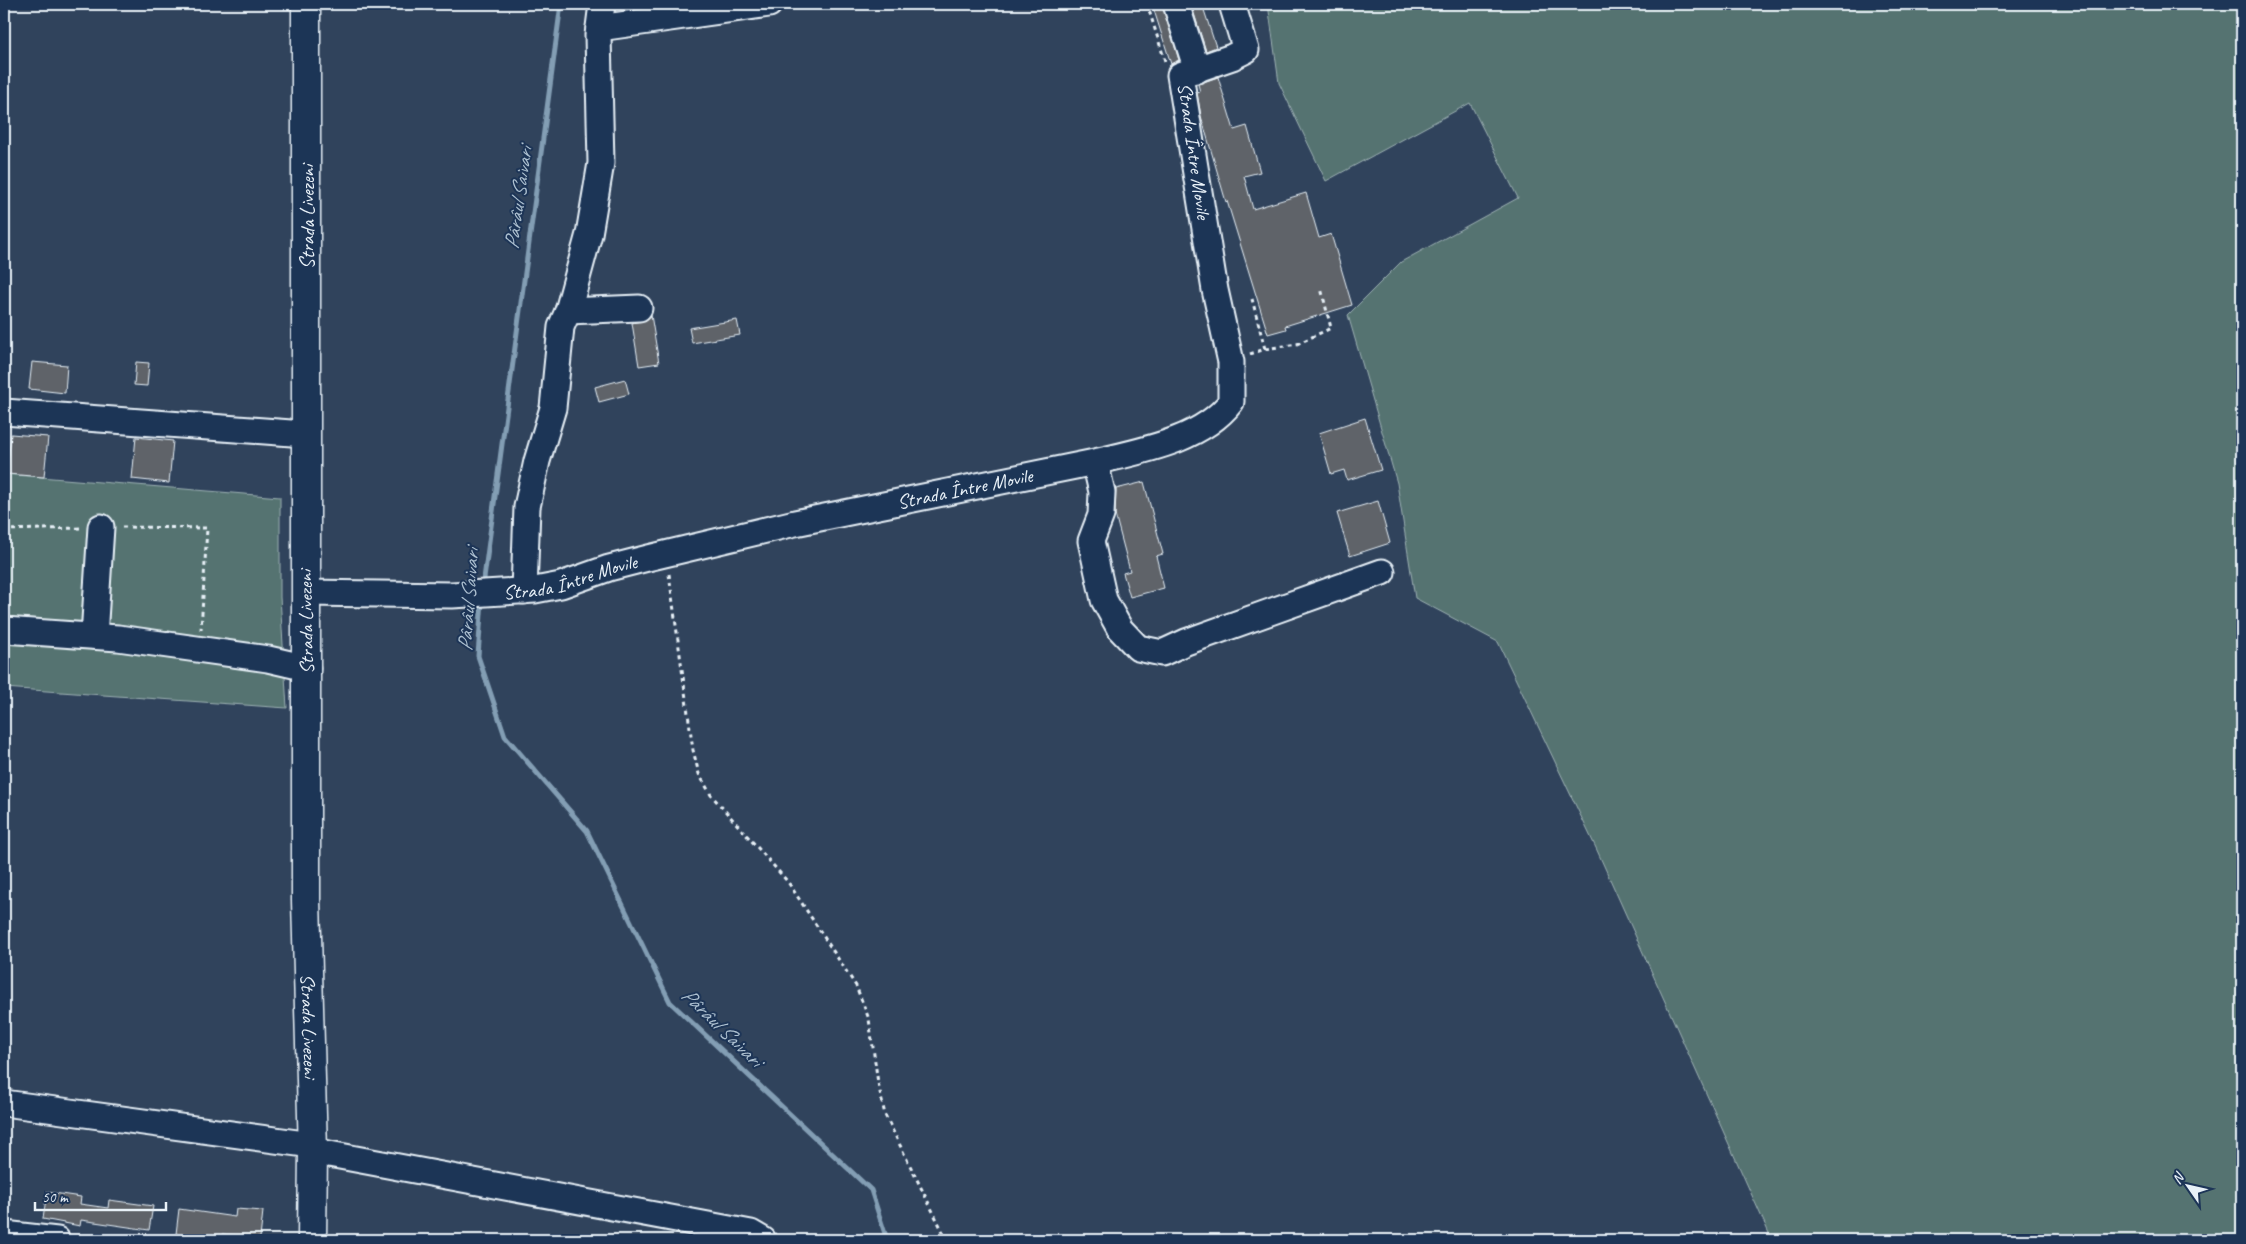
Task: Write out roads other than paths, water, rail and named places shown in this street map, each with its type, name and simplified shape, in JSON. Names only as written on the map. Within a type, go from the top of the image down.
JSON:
[{"type":"main road","name":"Strada Livezeni","points":[[306,4],[308,250],[305,434],[306,900],[313,1148],[312,1240]]},
{"type":"street","points":[[513,592],[527,507],[537,461],[553,408],[562,327],[589,234],[601,163],[599,28],[602,4]]},
{"type":"street","points":[[599,28],[769,4]]},
{"type":"street","points":[[1176,4],[1188,72]]},
{"type":"street","name":"Strada Între Movile","points":[[306,593],[452,595],[513,592],[561,585],[609,568],[795,523],[1095,462],[1162,443],[1213,421],[1231,402],[1231,362],[1215,290],[1188,72],[1232,57],[1246,50],[1232,4]]},
{"type":"street","points":[[568,311],[639,308]]},
{"type":"street","points":[[4,412],[305,434]]},
{"type":"street","points":[[1095,462],[1102,492],[1101,515],[1091,541],[1104,600],[1120,628],[1138,648],[1162,653],[1186,642],[1382,572]]},
{"type":"street","points":[[94,636],[101,527]]},
{"type":"street","points":[[4,630],[94,636],[268,659],[307,668]]},
{"type":"street","points":[[4,1103],[313,1148],[702,1233],[751,1233],[763,1240]]},
{"type":"street","points":[[4,1234],[57,1240]]},
{"type":"waterway","name":"Pârâul Saivari","points":[[483,586],[561,4]]},
{"type":"waterway","name":"Pârâul Saivari","points":[[482,600],[478,656],[505,736],[587,831],[670,1002],[871,1190],[887,1240]]}]
